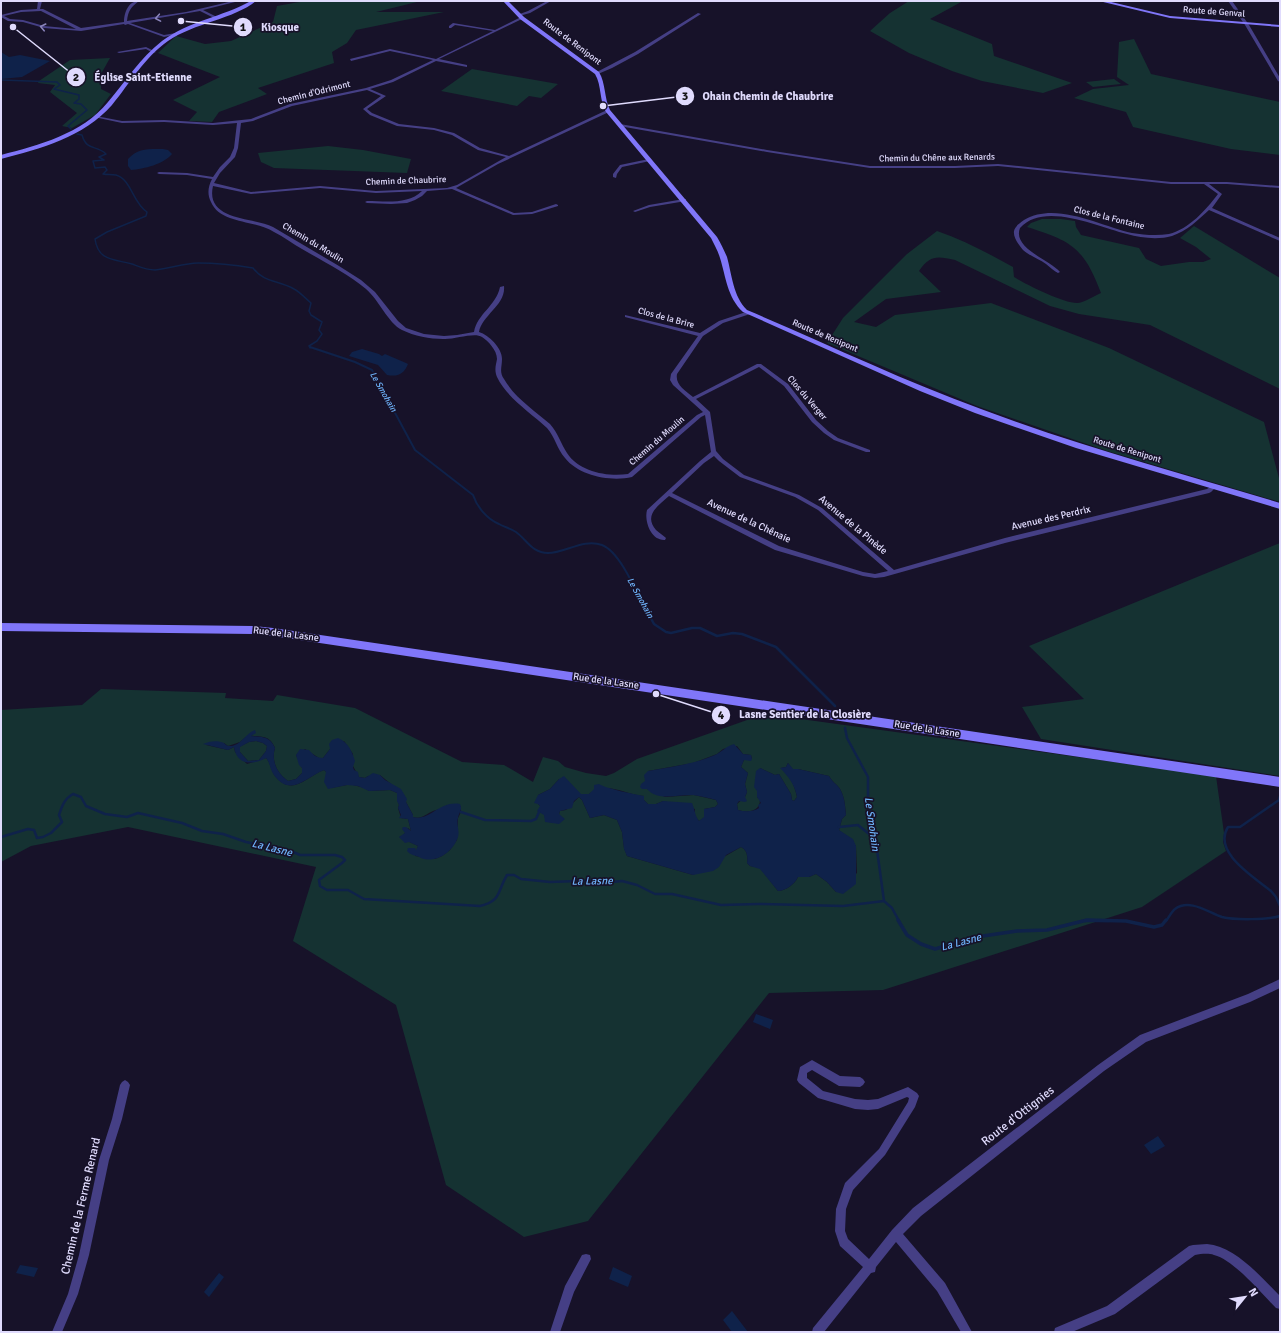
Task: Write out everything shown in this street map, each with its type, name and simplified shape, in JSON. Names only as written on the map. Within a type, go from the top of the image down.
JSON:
[{"type":"street","points":[[38,10],[40,1]]},
{"type":"street","points":[[127,23],[128,8],[137,1]]},
{"type":"street","points":[[1,16],[8,20],[23,21],[44,27],[82,30],[201,10],[237,1]]},
{"type":"street","points":[[1,157],[58,138],[85,125],[108,106],[125,83],[166,38],[254,1]]},
{"type":"street","name":"Route de Renipont","points":[[505,1],[521,16],[597,73],[601,80],[603,100],[608,111],[714,237],[724,260],[737,304],[748,313],[923,389],[978,411],[1079,446],[1280,506]]},
{"type":"street","name":"Chemin d'Odrimont","points":[[96,117],[122,122],[160,121],[213,124],[239,122],[258,118],[294,104],[366,89],[392,81],[550,1]]},
{"type":"street","name":"Route de Genval","points":[[1101,1],[1170,17],[1280,26]]},
{"type":"street","points":[[1230,1],[1280,81]]},
{"type":"street","points":[[1,16],[16,12],[42,10],[82,30]]},
{"type":"street","points":[[201,10],[216,18]]},
{"type":"street","points":[[597,73],[653,44],[699,14]]},
{"type":"street","points":[[127,23],[166,38]]},
{"type":"street","points":[[450,27],[454,24],[495,30]]},
{"type":"street","points":[[119,52],[146,48],[154,52]]},
{"type":"street","points":[[351,60],[390,50],[466,66]]},
{"type":"street","points":[[361,57],[366,60]]},
{"type":"street","points":[[366,89],[384,96],[365,109],[371,114],[398,125],[434,129],[453,134],[479,149],[508,157]]},
{"type":"street","name":"Chemin de Chaubrire","points":[[212,184],[251,193],[320,187],[376,192],[453,188],[508,157],[608,111]]},
{"type":"street","name":"Chemin du Moulin","points":[[239,122],[234,155],[231,160],[217,172],[214,178],[210,198],[212,203],[219,210],[230,217],[262,224],[273,229],[300,247],[352,276],[372,292],[396,323],[402,328],[438,337],[455,337],[476,333],[485,337],[499,355],[498,372],[502,382],[551,429],[570,462],[586,470],[612,476],[630,476],[699,416],[707,412]]},
{"type":"street","name":"Chemin du Chêne aux Renards","points":[[620,125],[767,151],[864,166],[898,168],[998,165],[1107,178],[1186,184],[1280,187]]},
{"type":"street","points":[[615,177],[615,174],[621,166],[650,160]]},
{"type":"street","points":[[159,173],[187,174],[214,178]]},
{"type":"street","points":[[1206,184],[1220,193],[1209,208],[1280,240]]},
{"type":"street","points":[[453,188],[513,214],[532,213],[556,205]]},
{"type":"street","points":[[367,202],[412,201],[419,198],[426,190]]},
{"type":"street","points":[[635,211],[649,206],[684,200]]},
{"type":"street","name":"Clos de la Fontaine","points":[[1058,272],[1054,267],[1025,249],[1020,244],[1016,236],[1016,232],[1022,223],[1039,216],[1062,216],[1081,219],[1137,235],[1165,236],[1184,230],[1209,208]]},
{"type":"street","points":[[476,333],[476,330],[480,324],[499,300],[502,287]]},
{"type":"street","points":[[663,538],[651,528],[648,515],[656,503],[714,453],[711,444],[707,412],[678,388],[673,380],[673,376],[701,335],[722,322],[748,313]]},
{"type":"street","name":"Clos de la Brire","points":[[627,316],[701,335]]},
{"type":"street","name":"Clos du Verger","points":[[692,399],[759,365],[786,385],[814,421],[826,432],[836,439],[868,451]]},
{"type":"street","name":"Avenue de la Pinède","points":[[714,453],[742,476],[808,502],[820,509],[893,572]]},
{"type":"street","name":"Avenue des Perdrix","points":[[893,572],[978,546],[1208,491],[1213,487]]},
{"type":"street","name":"Avenue de la Chênaie","points":[[668,493],[777,548],[866,575],[875,576],[893,572]]},
{"type":"street","name":"Rue de la Lasne","points":[[1,627],[253,630],[273,632],[1280,782]]},
{"type":"street","name":"Route d'Ottignies","points":[[817,1332],[896,1234],[917,1212],[1101,1068],[1143,1038],[1250,998],[1280,983]]},
{"type":"street","points":[[860,1082],[839,1081],[812,1065],[803,1070],[802,1080],[821,1095],[855,1104],[878,1104],[908,1092],[914,1096],[912,1104],[882,1152],[849,1187],[841,1209],[840,1231],[844,1242],[870,1268]]},
{"type":"street","name":"Chemin de la Ferme Renard","points":[[57,1332],[73,1294],[84,1255],[104,1160],[117,1119],[125,1085]]},
{"type":"street","points":[[896,1234],[941,1286],[967,1332]]},
{"type":"street","points":[[1058,1332],[1111,1310],[1193,1250],[1216,1250],[1238,1263],[1280,1304]]},
{"type":"street","points":[[555,1332],[569,1290],[586,1259]]},
{"type":"green space","points":[[305,1],[421,1],[376,12],[444,12],[356,30],[347,43],[332,52],[334,63],[258,88],[267,94],[219,112],[212,122],[189,121],[197,112],[173,100],[220,77],[158,53],[176,36],[205,44],[231,41],[273,22],[277,6]]},
{"type":"green space","points":[[909,1],[963,1],[930,19],[992,44],[994,56],[1072,83],[1043,93],[982,81],[952,71],[909,53],[870,31],[890,13]]},
{"type":"green space","points":[[1134,39],[1151,74],[1280,102],[1280,155],[1231,149],[1133,127],[1126,112],[1074,98],[1093,89],[1129,85],[1117,77],[1119,42]]},
{"type":"green space","points":[[110,58],[101,74],[101,89],[111,94],[95,115],[72,128],[62,126],[77,113],[50,92],[55,85],[38,83],[39,81],[70,60]]},
{"type":"green space","points":[[472,69],[558,84],[541,98],[529,96],[517,106],[441,91]]},
{"type":"green space","points":[[1114,79],[1121,84],[1093,87],[1086,82]]},
{"type":"green space","points":[[328,146],[363,150],[411,159],[407,173],[274,168],[261,162],[258,153]]},
{"type":"green space","points":[[1042,219],[1075,221],[1076,227],[1081,235],[1139,248],[1146,259],[1161,266],[1189,262],[1203,262],[1211,259],[1196,247],[1180,238],[1194,226],[1280,278],[1280,389],[1150,325],[1079,314],[1050,306],[955,260],[943,258],[930,259],[919,271],[941,292],[886,299],[854,322],[876,327],[895,315],[991,303],[1109,348],[1264,422],[1280,482],[1280,502],[1107,451],[977,406],[827,343],[843,318],[907,254],[937,231],[975,247],[1013,267],[1014,277],[1055,297],[1078,303],[1101,293],[1089,266],[1074,248],[1055,237],[1027,227],[1031,223]]},
{"type":"green space","points":[[1280,543],[1280,776],[1041,739],[1022,707],[1084,699],[1029,646]]},
{"type":"green space","points":[[101,689],[226,693],[225,698],[273,701],[277,695],[355,708],[462,762],[504,765],[533,782],[543,757],[558,761],[565,767],[586,773],[606,776],[614,773],[637,759],[764,714],[1216,776],[1224,833],[1223,842],[1226,851],[1142,907],[883,990],[769,993],[588,1221],[524,1237],[446,1185],[396,1005],[293,941],[316,867],[128,827],[31,846],[1,862],[1,710],[82,705]],"holes":[[[248,735],[264,737],[273,743],[275,748],[274,762],[278,770],[288,781],[296,779],[302,773],[302,768],[296,755],[305,749],[319,758],[323,758],[330,749],[344,741],[353,754],[353,766],[359,777],[365,778],[368,776],[380,775],[391,784],[406,802],[413,817],[421,817],[436,810],[461,806],[461,812],[458,818],[457,840],[450,850],[435,859],[415,856],[418,846],[399,837],[403,836],[408,828],[411,831],[408,819],[401,818],[398,808],[397,793],[390,790],[369,791],[365,788],[353,785],[331,788],[324,770],[300,783],[288,785],[282,783],[276,777],[266,758],[247,764],[235,752],[234,747],[228,750],[206,745],[224,743],[228,746],[240,742]],[[737,746],[743,754],[751,755],[752,759],[744,760],[741,767],[748,773],[745,784],[747,792],[745,797],[737,804],[738,810],[752,811],[758,807],[760,800],[757,797],[760,768],[775,775],[779,774],[791,794],[792,800],[794,801],[797,797],[795,789],[787,774],[781,768],[786,767],[788,763],[793,770],[798,769],[829,776],[840,789],[844,799],[846,815],[842,819],[839,830],[856,846],[857,873],[836,892],[827,882],[816,874],[809,877],[798,877],[790,887],[778,891],[760,868],[750,866],[747,863],[747,854],[741,847],[693,875],[627,856],[624,848],[622,832],[617,820],[604,815],[590,818],[582,800],[579,797],[566,810],[560,811],[559,814],[538,804],[538,795],[550,789],[559,779],[580,794],[589,794],[595,790],[609,788],[644,796],[644,800],[648,804],[656,804],[663,801],[695,809],[695,816],[699,821],[704,818],[704,809],[715,807],[718,804],[716,800],[694,795],[665,797],[647,789],[648,771],[693,763],[717,754],[723,749]]]},
{"type":"green space","points":[[256,741],[267,746],[266,751],[259,760],[248,761],[240,752],[239,747],[249,742]]},
{"type":"water","points":[[1,52],[9,57],[20,55],[50,61],[22,77],[1,79]]},
{"type":"water","points":[[148,149],[168,150],[172,154],[164,161],[148,167],[131,170],[128,166],[128,159],[140,151]]},
{"type":"water","points":[[362,349],[382,356],[385,354],[408,364],[405,370],[400,374],[394,376],[387,375],[378,365],[349,356],[352,352]]},
{"type":"water","points":[[255,730],[256,733],[251,736],[265,738],[271,741],[275,748],[274,762],[278,770],[288,781],[296,779],[302,773],[302,768],[299,765],[296,755],[300,749],[309,750],[315,756],[323,758],[330,749],[329,744],[332,740],[338,738],[347,744],[351,750],[355,761],[353,767],[354,770],[358,772],[359,777],[365,778],[373,773],[380,775],[385,780],[401,789],[407,799],[406,802],[413,817],[424,817],[446,805],[460,804],[461,809],[458,816],[458,837],[456,842],[448,852],[438,858],[427,859],[412,855],[407,851],[408,848],[415,848],[416,850],[418,846],[409,842],[405,843],[399,837],[405,833],[402,829],[403,827],[406,827],[411,831],[408,819],[399,818],[401,815],[398,808],[397,793],[390,790],[369,791],[358,786],[347,785],[328,789],[324,782],[326,772],[324,770],[299,784],[286,785],[280,782],[274,775],[266,758],[251,763],[246,762],[238,758],[234,747],[228,750],[203,744],[216,741],[222,742],[228,746],[233,746]],"holes":[[[256,741],[267,746],[266,751],[259,760],[248,761],[240,752],[240,747],[249,742]]]},
{"type":"water","points":[[734,744],[743,754],[751,755],[752,759],[751,761],[744,760],[741,767],[748,773],[745,784],[747,792],[745,797],[747,801],[739,801],[737,804],[738,810],[749,811],[759,808],[758,805],[761,803],[757,797],[757,791],[754,787],[756,771],[760,768],[775,775],[779,774],[791,794],[792,800],[794,801],[797,797],[795,789],[789,778],[780,768],[786,767],[788,763],[793,769],[829,776],[840,789],[843,796],[846,815],[842,819],[839,830],[853,839],[856,846],[856,884],[843,894],[836,892],[827,882],[816,874],[809,877],[798,877],[790,887],[778,891],[760,869],[750,866],[747,863],[747,854],[741,847],[726,855],[719,867],[713,871],[693,875],[627,856],[624,849],[622,832],[617,820],[604,815],[590,818],[582,800],[579,797],[574,801],[572,808],[560,811],[559,814],[565,819],[559,824],[545,822],[544,815],[537,811],[540,806],[534,803],[538,795],[550,789],[559,779],[564,776],[581,794],[589,794],[594,789],[594,785],[599,784],[628,793],[644,796],[644,800],[648,804],[656,804],[663,801],[692,803],[699,821],[704,817],[704,809],[715,807],[718,804],[716,800],[693,795],[657,795],[640,787],[645,781],[644,775],[648,771],[699,761],[717,754]]},
{"type":"water","points":[[756,1014],[773,1020],[770,1029],[753,1022]]},
{"type":"water","points":[[1158,1136],[1165,1146],[1151,1154],[1144,1145]]},
{"type":"water","points":[[20,1265],[38,1268],[34,1277],[16,1273]]},
{"type":"water","points":[[613,1267],[632,1276],[628,1287],[609,1279]]},
{"type":"water","points":[[219,1273],[224,1277],[209,1297],[204,1292]]},
{"type":"water","points":[[732,1311],[748,1332],[732,1332],[723,1320]]},
{"type":"waterway","name":"Le Smohain","points":[[1,80],[57,82],[60,85],[54,89],[79,95],[79,99],[74,103],[81,104],[87,110],[68,126],[71,129]]},
{"type":"waterway","name":"Le Smohain","points":[[77,134],[82,135],[86,144],[99,149],[106,154],[99,157],[104,160],[93,161],[95,168],[105,167],[107,170],[103,174],[116,175],[125,181],[138,203],[147,212],[146,216],[107,232],[95,239],[97,246],[103,255],[113,260],[152,270],[198,263],[226,264],[253,268],[257,273],[267,279],[296,290],[311,303],[309,311],[311,315],[322,322],[319,330],[322,334],[317,341],[309,346],[310,348]]},
{"type":"waterway","name":"Le Smohain","points":[[310,347],[355,362],[372,370],[415,450],[473,495],[480,508],[490,519],[512,529],[534,548],[542,552],[548,553],[561,551],[588,543],[595,543],[608,548],[619,561],[640,599]]},
{"type":"waterway","name":"Le Smohain","points":[[640,598],[654,624],[666,632],[671,633],[692,628],[700,628],[717,636],[733,633],[742,634],[776,647],[835,706]]},
{"type":"waterway","name":"Le Smohain","points":[[845,728],[847,738],[868,777],[868,803],[875,835]]},
{"type":"waterway","name":"La Lasne","points":[[1,837],[28,829],[34,830],[37,838],[51,833],[62,822],[59,815],[61,809],[65,800],[73,794],[81,797],[86,806],[105,814],[127,817],[138,813],[182,823],[202,831],[223,834],[246,842],[291,851],[300,855],[335,855],[342,857],[345,860],[319,880],[320,886],[327,890],[348,890],[364,899],[480,906],[487,904],[496,898],[507,875],[514,875],[521,879],[550,882],[606,880],[612,882],[622,881],[637,885],[655,894],[672,894],[721,905],[759,904],[843,906],[884,901]]},
{"type":"waterway","name":"La Lasne","points":[[1280,796],[1279,800],[1240,827],[1228,827],[1225,836],[1226,846],[1230,855],[1246,871],[1271,891],[1276,897],[1280,906]]},
{"type":"waterway","points":[[461,812],[485,820],[531,821],[536,819],[539,812]]},
{"type":"waterway","points":[[839,827],[858,825],[869,834],[875,835]]},
{"type":"waterway","name":"Le Smohain","points":[[875,835],[884,901]]},
{"type":"waterway","name":"La Lasne","points":[[884,901],[892,908],[899,921]]},
{"type":"waterway","name":"La Lasne","points":[[1166,921],[1175,909],[1187,905],[1199,907],[1227,918],[1260,919],[1280,916]]},
{"type":"waterway","name":"La Lasne","points":[[898,920],[907,935],[921,944],[935,949],[976,937],[1017,931],[1047,930],[1087,920],[1126,921],[1154,927],[1162,925],[1166,920]]},
{"type":"waterway","name":"La Lasne","points":[[1085,921],[1109,921]]},
{"type":"place","name":"Kiosque","points":[[181,21]]},
{"type":"place","name":"Église Saint-Etienne","points":[[13,27]]},
{"type":"place","name":"Ohain Chemin de Chaubrire","points":[[603,106]]},
{"type":"place","name":"Lasne Sentier de la Closière","points":[[656,694]]}]
